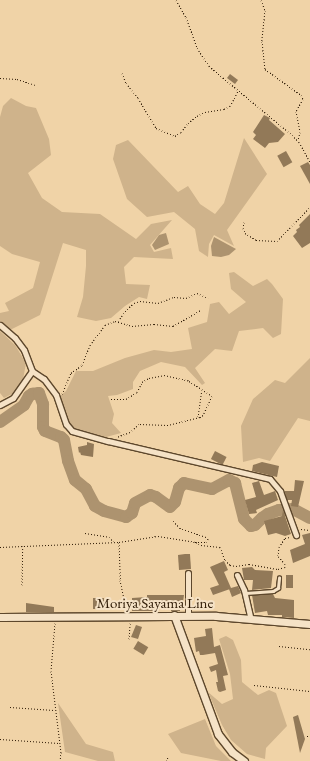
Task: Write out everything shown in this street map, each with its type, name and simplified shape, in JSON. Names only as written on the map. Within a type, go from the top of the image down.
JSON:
[{"type":"main road","points":[[174,615],[218,734],[232,752],[244,761]]},
{"type":"main road","name":"Moriya Sayama Line","points":[[0,617],[188,615],[250,617],[310,624]]},
{"type":"street","points":[[0,325],[15,338],[24,350],[32,370],[44,380],[56,396],[68,427],[78,433],[108,441],[270,479],[280,491],[295,532]]},
{"type":"street","points":[[0,405],[13,398],[32,370]]},
{"type":"street","points":[[188,573],[188,615]]},
{"type":"street","points":[[237,575],[245,593],[250,617]]},
{"type":"lane","points":[[245,593],[273,591],[278,588],[279,578]]},
{"type":"path","points":[[176,0],[186,17],[192,37],[203,57],[216,72],[298,141],[310,162]]},
{"type":"path","points":[[260,0],[265,10],[262,41],[264,69],[301,95],[303,99],[296,110],[300,132],[298,141]]},
{"type":"path","points":[[122,73],[126,83],[138,98],[156,128],[172,135],[178,135],[188,123],[205,112],[224,109],[230,106],[238,90]]},
{"type":"path","points":[[0,78],[17,79],[35,84]]},
{"type":"path","points":[[244,222],[243,228],[245,233],[256,240],[277,241],[310,207]]},
{"type":"path","points":[[56,396],[64,391],[74,370],[82,365],[93,340],[105,325],[118,321],[134,302],[140,301],[153,304],[174,297],[186,298],[197,293],[208,298]]},
{"type":"path","points":[[118,321],[132,326],[154,324],[173,326],[201,310]]},
{"type":"path","points":[[108,441],[130,432],[139,424],[168,425],[203,415],[212,399],[211,394],[184,379],[164,374],[142,382],[137,392],[126,399],[111,399]]},
{"type":"path","points":[[198,417],[202,389]]},
{"type":"path","points":[[0,547],[119,542],[158,536],[195,542],[206,542],[208,539],[180,528],[174,521]]},
{"type":"path","points":[[195,542],[201,545],[220,547],[225,560],[230,565],[236,566],[249,564],[278,569],[285,567],[285,564],[278,556],[279,547],[285,538],[302,528],[310,530]]},
{"type":"path","points":[[85,533],[109,537],[113,542]]},
{"type":"path","points":[[119,542],[120,580],[131,621],[129,639]]},
{"type":"path","points":[[22,585],[23,546]]},
{"type":"path","points":[[54,622],[55,628],[51,671],[61,752],[60,761]]},
{"type":"path","points":[[279,646],[310,650]]},
{"type":"path","points":[[254,685],[310,691]]},
{"type":"path","points":[[10,707],[55,710]]},
{"type":"path","points":[[0,739],[59,743]]},
{"type":"path","points":[[167,761],[168,756]]},
{"type":"shaded area","points":[[11,98],[26,106],[36,108],[49,139],[51,155],[28,173],[42,198],[62,212],[100,214],[136,239],[151,224],[172,220],[150,245],[154,252],[171,248],[173,259],[134,257],[124,267],[126,284],[150,285],[147,299],[139,297],[111,318],[96,321],[77,317],[83,297],[86,250],[63,243],[40,315],[10,330],[0,321],[0,313],[9,311],[5,303],[33,288],[40,262],[12,254],[0,246],[0,117],[3,106]]},
{"type":"shaded area","points":[[244,138],[267,174],[227,230],[234,246],[214,235],[209,244],[208,257],[199,251],[195,229],[174,212],[147,217],[127,199],[113,159],[116,145],[128,140],[178,192],[188,186],[200,204],[215,214],[224,203]]},
{"type":"shaded area","points":[[166,233],[169,244],[155,250],[152,245],[159,235]]},
{"type":"shaded area","points":[[214,237],[236,249],[229,255],[221,257],[212,256],[211,246]]},
{"type":"shaded area","points":[[234,272],[253,286],[267,279],[272,284],[283,299],[281,334],[273,338],[263,328],[239,331],[232,351],[215,349],[195,368],[205,383],[202,385],[185,367],[161,362],[140,371],[133,382],[133,389],[117,395],[108,396],[114,414],[112,423],[121,433],[106,437],[72,428],[67,422],[58,398],[66,391],[76,371],[93,371],[125,358],[154,350],[171,352],[192,349],[188,328],[207,322],[210,304],[219,302],[229,314],[246,302],[231,289],[229,273]]},
{"type":"shaded area","points":[[0,331],[15,345],[26,363],[23,380],[14,393],[4,398],[0,393]]},
{"type":"shaded area","points":[[310,358],[310,421],[298,418],[270,461],[259,458],[243,462],[241,426],[253,399],[275,380],[285,383]]},
{"type":"shaded area","points":[[226,636],[233,640],[241,660],[242,682],[258,695],[269,690],[276,693],[287,726],[266,748],[265,759],[247,754],[231,740],[222,725],[208,692],[222,704],[233,699],[230,674],[219,639]]},
{"type":"shaded area","points":[[58,703],[86,744],[113,752],[115,761],[98,761],[65,752]]},
{"type":"shaded area","points":[[205,719],[216,746],[231,761],[221,761],[181,753],[168,734]]},
{"type":"building","points":[[230,74],[238,80],[235,84],[227,78]]},
{"type":"building","points":[[264,115],[270,118],[269,120],[285,134],[278,142],[269,143],[265,148],[253,139],[256,135],[253,132]]},
{"type":"building","points":[[286,151],[292,162],[284,167],[277,156]]},
{"type":"building","points":[[308,162],[310,165],[310,184],[300,166]]},
{"type":"building","points":[[310,214],[310,243],[302,248],[293,236],[297,232],[296,230],[300,227],[299,225]]},
{"type":"building","points":[[87,442],[94,444],[93,457],[81,455],[80,452],[79,453],[78,447],[87,445]]},
{"type":"building","points":[[215,451],[227,457],[222,465],[211,459]]},
{"type":"building","points":[[262,462],[279,466],[277,477],[252,471],[253,465]]},
{"type":"building","points":[[295,480],[304,481],[298,507],[291,506],[292,500],[287,500],[285,493],[285,491],[294,491]]},
{"type":"building","points":[[259,481],[264,495],[275,491],[278,500],[256,510],[257,513],[249,514],[245,500],[256,497],[252,483]]},
{"type":"building","points":[[283,510],[291,534],[285,536],[276,533],[268,535],[264,521],[282,516]]},
{"type":"building","points":[[310,533],[310,556],[293,563],[290,550],[305,544],[302,535]]},
{"type":"building","points":[[190,554],[191,569],[179,570],[178,555]]},
{"type":"building","points":[[224,561],[228,570],[224,572],[231,588],[238,586],[241,593],[232,597],[229,589],[213,595],[210,588],[219,585],[210,567]]},
{"type":"building","points":[[252,567],[255,570],[273,571],[271,588],[252,590],[253,580],[244,580],[242,568]]},
{"type":"building","points":[[286,575],[293,575],[293,588],[286,588]]},
{"type":"building","points":[[273,594],[275,598],[294,600],[294,618],[282,617],[282,615],[268,615],[267,611],[255,613],[252,595]]},
{"type":"building","points":[[147,595],[184,595],[183,602],[180,602],[180,611],[171,611],[171,605],[157,605],[157,611],[132,611],[132,598],[147,597]]},
{"type":"building","points":[[93,598],[104,598],[104,609],[93,609]]},
{"type":"building","points":[[26,603],[54,607],[54,612],[26,612]]},
{"type":"building","points":[[136,625],[142,627],[138,639],[131,637]]},
{"type":"building","points":[[212,628],[214,647],[220,645],[228,675],[223,676],[226,690],[220,692],[218,691],[216,682],[218,682],[216,670],[211,672],[209,667],[218,664],[215,653],[200,655],[199,651],[196,652],[194,638],[206,636],[205,629]]},
{"type":"building","points":[[138,641],[148,647],[144,655],[133,649]]},
{"type":"building","points":[[298,715],[305,739],[300,753],[293,717]]},
{"type":"waterway","points":[[0,422],[24,405],[29,396],[39,393],[43,404],[43,427],[45,431],[61,437],[64,440],[68,461],[75,480],[86,489],[95,506],[104,511],[126,517],[132,513],[135,503],[150,495],[156,497],[170,507],[175,502],[179,488],[184,483],[212,489],[229,480],[235,483],[244,519],[251,526],[255,525],[268,514],[279,510],[293,509],[310,518]]}]
